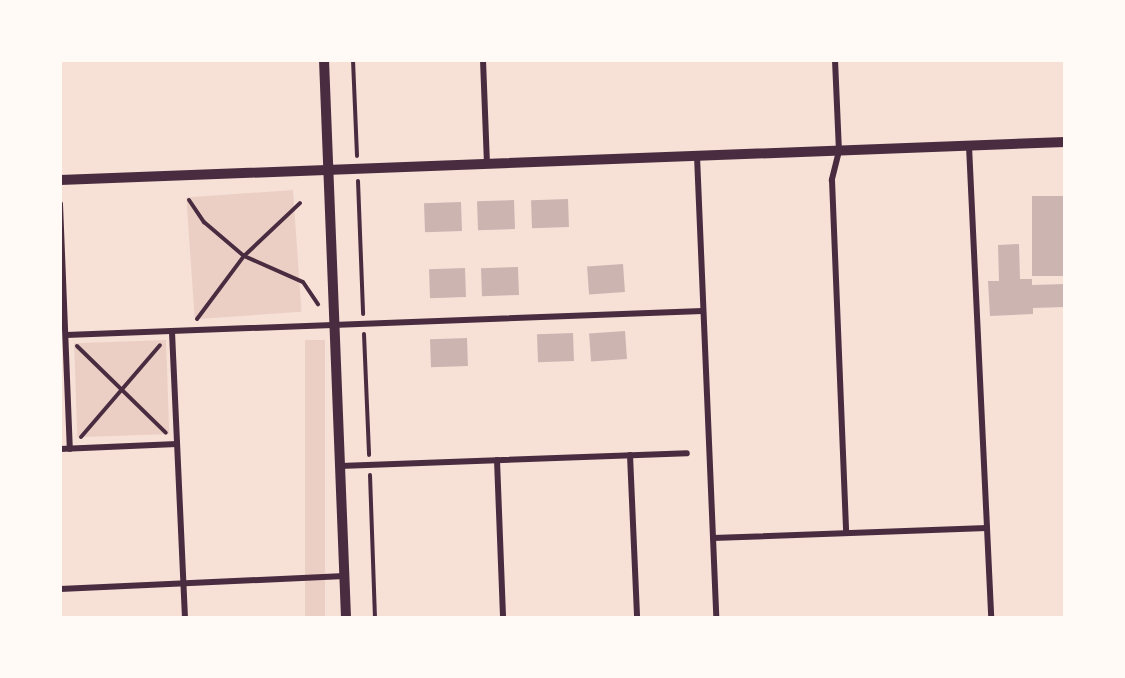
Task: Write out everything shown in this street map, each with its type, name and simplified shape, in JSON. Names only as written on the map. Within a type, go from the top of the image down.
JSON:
[{"type":"street","points":[[324,60],[346,618]]},
{"type":"street","points":[[483,60],[487,165]]},
{"type":"street","points":[[835,60],[839,151],[832,180],[846,533]]},
{"type":"street","points":[[60,180],[1065,142]]},
{"type":"street","points":[[969,146],[991,618]]},
{"type":"street","points":[[697,156],[716,618]]},
{"type":"street","points":[[60,204],[70,449]]},
{"type":"street","points":[[66,335],[704,311]]},
{"type":"street","points":[[172,332],[185,618]]},
{"type":"street","points":[[60,449],[177,444]]},
{"type":"street","points":[[340,466],[687,453]]},
{"type":"street","points":[[630,455],[637,618]]},
{"type":"street","points":[[497,460],[503,618]]},
{"type":"street","points":[[712,538],[987,528]]},
{"type":"street","points":[[60,589],[345,576]]},
{"type":"path","points":[[353,60],[375,618]]},
{"type":"path","points":[[189,200],[204,222],[244,256],[303,282],[334,326]]},
{"type":"path","points":[[188,331],[244,256],[300,203]]},
{"type":"path","points":[[70,449],[172,332]]},
{"type":"path","points":[[66,335],[177,444]]},
{"type":"shaded area","points":[[293,190],[302,312],[195,319],[186,197]]},
{"type":"shaded area","points":[[166,340],[169,434],[77,437],[74,343]]},
{"type":"shaded area","points":[[305,340],[325,340],[325,618],[305,618]]},
{"type":"building","points":[[1032,196],[1065,196],[1065,276],[1032,276]]},
{"type":"building","points":[[568,199],[569,227],[532,228],[531,200]]},
{"type":"building","points":[[514,200],[515,229],[478,230],[477,201]]},
{"type":"building","points":[[461,202],[462,231],[425,232],[424,203]]},
{"type":"building","points":[[1019,244],[1020,279],[1032,279],[1032,285],[1065,284],[1065,307],[1033,308],[1033,314],[990,316],[988,281],[999,281],[998,245]]},
{"type":"building","points":[[623,264],[625,292],[589,294],[587,267]]},
{"type":"building","points":[[518,267],[519,295],[482,296],[481,268]]},
{"type":"building","points":[[465,268],[466,297],[430,298],[429,269]]},
{"type":"building","points":[[625,331],[627,359],[591,361],[589,334]]},
{"type":"building","points":[[573,333],[574,361],[538,362],[537,334]]},
{"type":"building","points":[[467,338],[468,366],[431,367],[430,339]]}]
